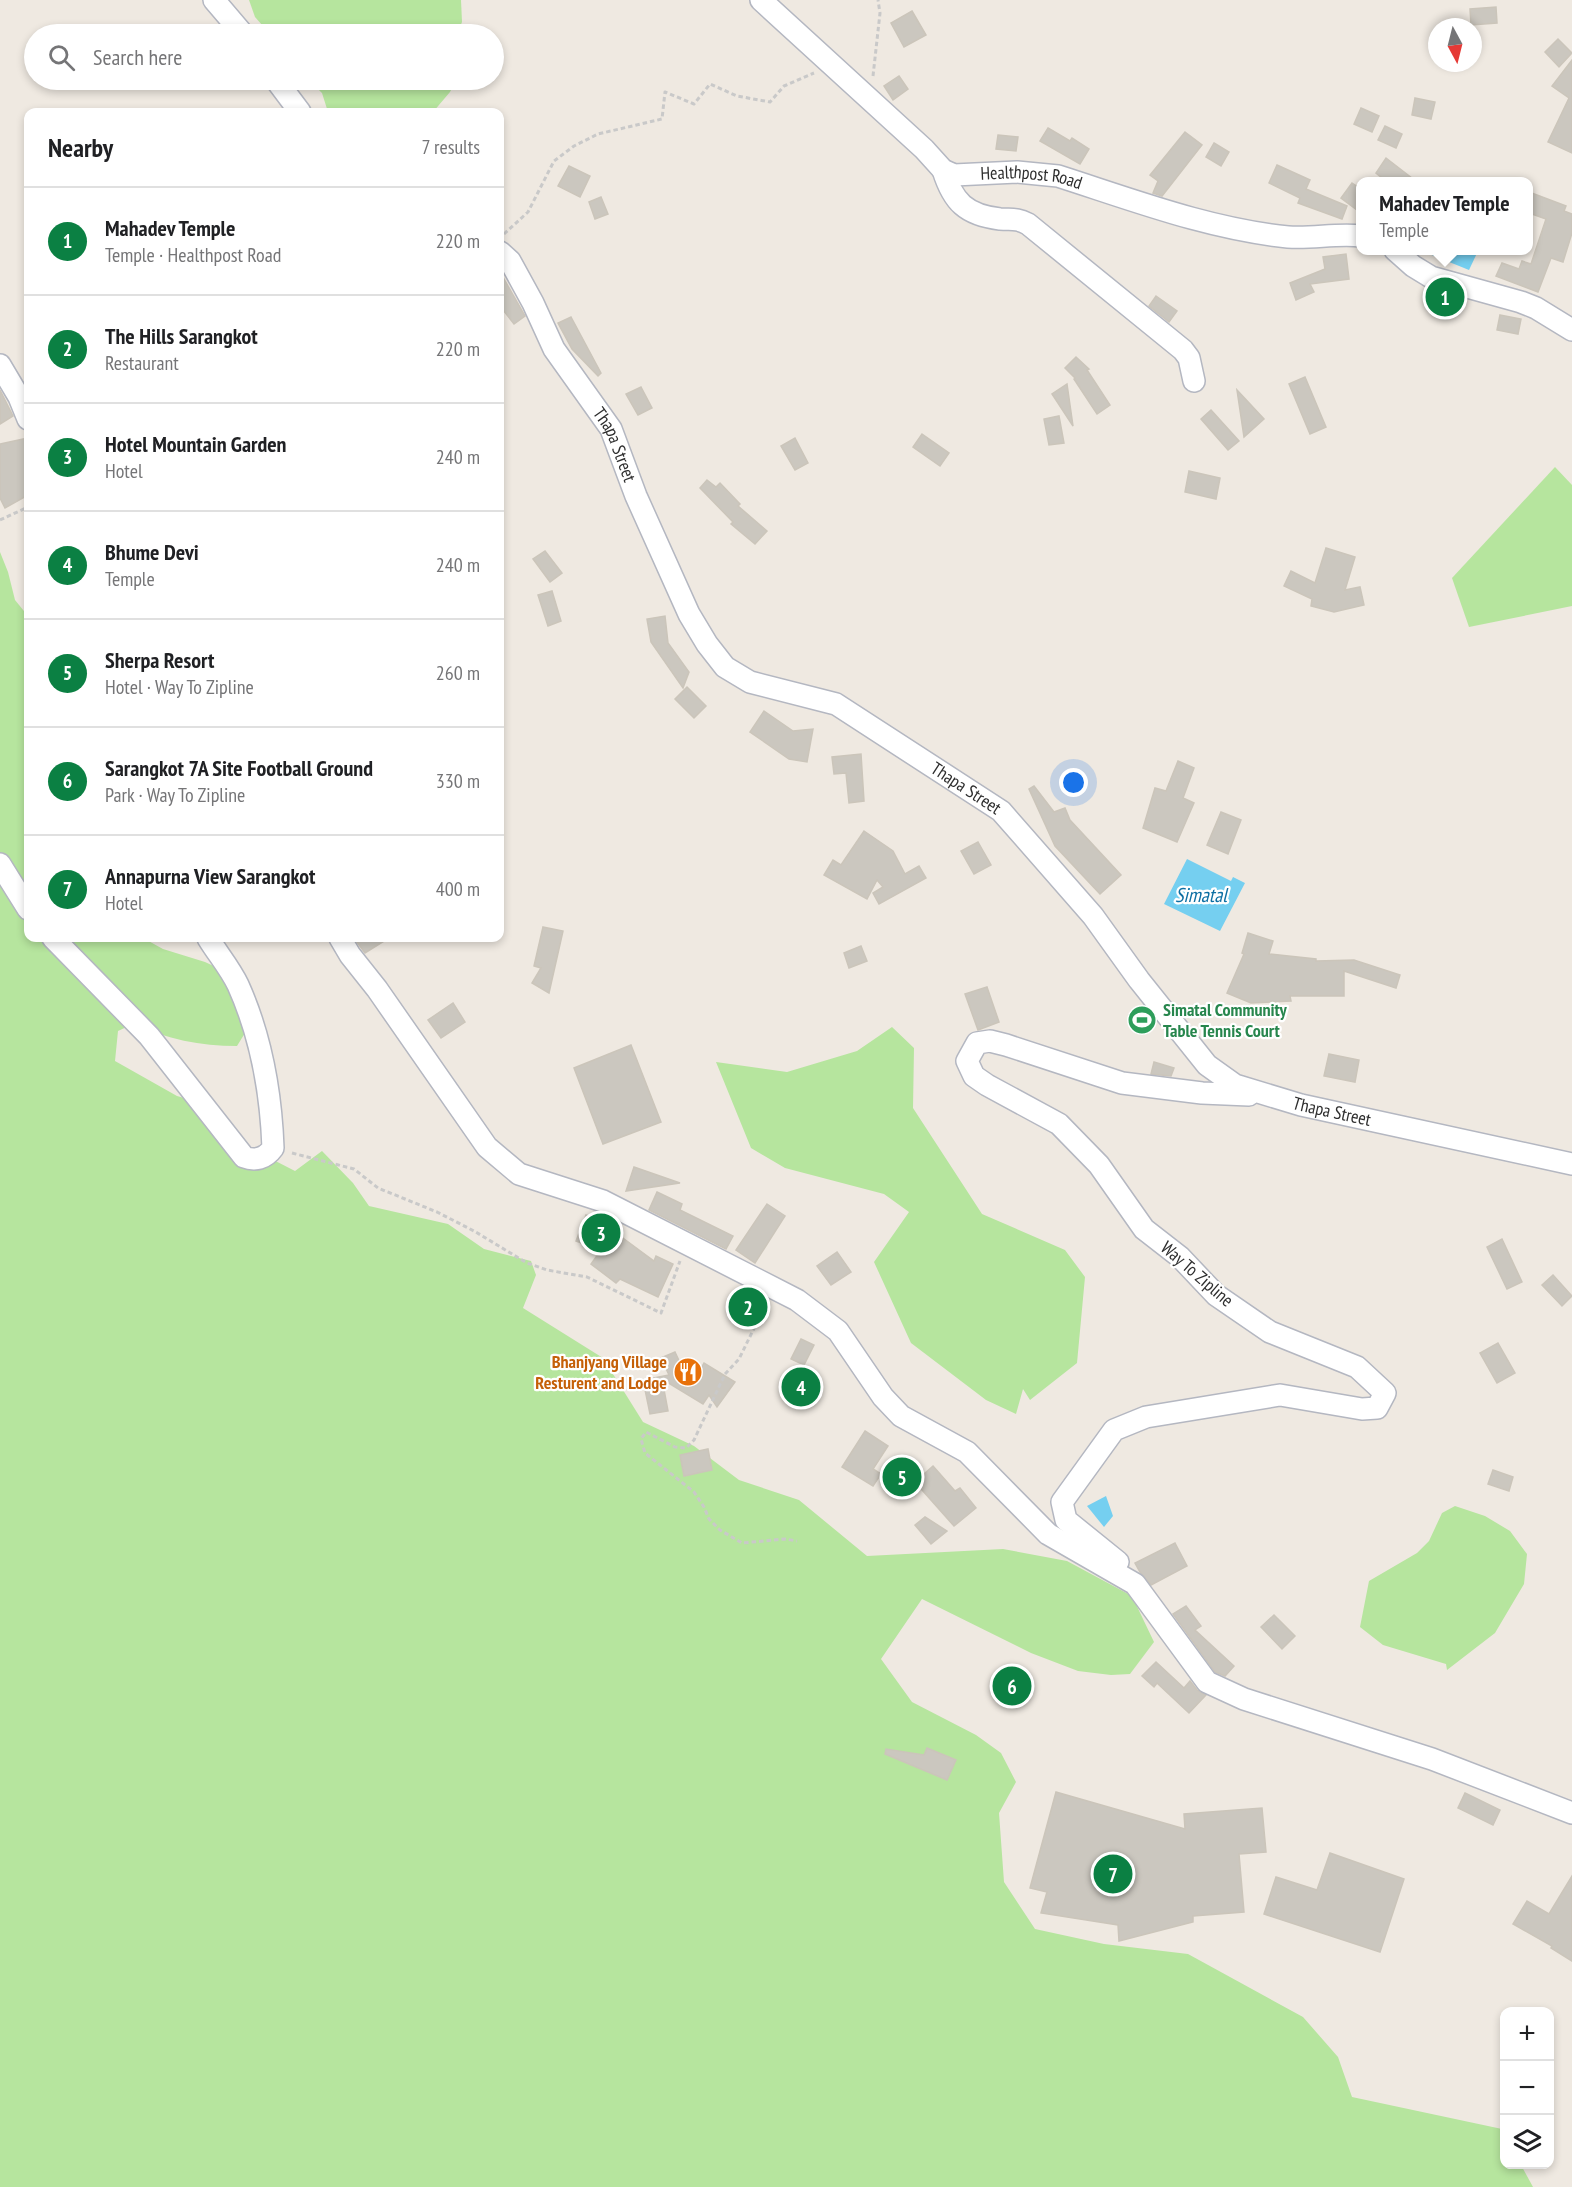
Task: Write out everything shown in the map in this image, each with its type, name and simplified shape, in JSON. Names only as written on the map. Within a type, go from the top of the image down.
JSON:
[{"type":"street","points":[[214,0],[234,24]]},
{"type":"street","points":[[761,0],[924,149],[944,170],[950,190],[956,200],[974,213],[1002,219],[1016,218],[1028,224],[1183,350],[1189,358],[1194,381]]},
{"type":"street","points":[[284,90],[297,108]]},
{"type":"street","name":"Healthpost Road","points":[[944,170],[954,175],[1017,172],[1058,176],[1192,219],[1265,234],[1291,237],[1356,236]]},
{"type":"street","points":[[1401,255],[1431,277],[1521,302],[1536,308],[1572,330]]},
{"type":"street","name":"Thapa Street","points":[[504,256],[510,261],[533,303],[554,349],[611,429],[636,496],[689,614],[707,644],[725,667],[750,682],[836,704],[1001,811],[1093,916],[1138,980],[1207,1065],[1235,1085],[1301,1105],[1572,1164]]},
{"type":"street","points":[[0,365],[24,409]]},
{"type":"street","points":[[0,864],[24,903]]},
{"type":"street","points":[[57,942],[149,1036],[244,1157],[254,1160],[269,1154],[273,1148],[264,1067],[255,1030],[237,983],[211,942]]},
{"type":"street","points":[[342,942],[487,1147],[505,1164],[519,1174],[603,1201],[797,1300],[838,1331],[883,1397],[901,1416],[967,1452],[1048,1534],[1135,1584],[1207,1682],[1244,1699],[1432,1759],[1572,1813]]},
{"type":"street","name":"Way To Zipline","points":[[1135,1584],[1120,1564],[1066,1520],[1062,1502],[1114,1430],[1146,1417],[1280,1395],[1362,1409],[1377,1408],[1385,1393],[1357,1367],[1270,1332],[1216,1294],[1180,1257],[1144,1229],[1099,1165],[1059,1124],[974,1076],[968,1061],[977,1043],[990,1041],[1122,1083],[1202,1093],[1270,1096]]},
{"type":"path","points":[[872,82],[880,13],[878,0]]},
{"type":"path","points":[[504,234],[528,212],[554,161],[574,146],[598,134],[662,119],[665,92],[694,104],[710,84],[737,96],[770,102],[784,86],[818,72]]},
{"type":"path","points":[[0,520],[24,509]]},
{"type":"path","points":[[273,1148],[354,1169],[378,1188],[438,1212],[527,1263],[547,1270],[587,1278],[661,1313],[687,1244]]},
{"type":"path","points":[[774,1289],[739,1359],[725,1374],[694,1440],[686,1448],[675,1447],[646,1432],[641,1439],[645,1453],[694,1492],[704,1506],[709,1519],[720,1530],[742,1543],[785,1539],[797,1541]]},
{"type":"green space","points":[[249,0],[461,0],[462,22],[461,24],[261,24],[255,17]]},
{"type":"green space","points":[[319,90],[451,90],[436,108],[327,108]]},
{"type":"green space","points":[[1555,467],[1572,485],[1572,606],[1469,627],[1452,578]]},
{"type":"green space","points":[[0,552],[15,600],[24,611],[24,942],[150,942],[163,949],[205,962],[218,968],[230,979],[245,1033],[237,1046],[210,1045],[171,1038],[133,1024],[118,1031],[115,1061],[177,1096],[219,1108],[250,1148],[295,1171],[322,1151],[353,1183],[369,1206],[448,1224],[484,1249],[531,1261],[536,1275],[523,1308],[603,1358],[643,1422],[694,1446],[739,1480],[799,1500],[867,1556],[1003,1549],[1067,1561],[1132,1596],[1154,1642],[1130,1674],[1111,1675],[1078,1671],[1031,1653],[922,1599],[881,1659],[912,1702],[976,1735],[1001,1753],[1016,1782],[999,1813],[1004,1882],[1035,1929],[1104,1944],[1188,1954],[1303,2017],[1338,2057],[1352,2097],[1500,2129],[1500,2169],[1523,2169],[1533,2187],[0,2187]]},
{"type":"green space","points":[[892,1027],[914,1048],[913,1108],[982,1214],[1065,1250],[1085,1277],[1077,1363],[1030,1400],[1023,1389],[1016,1414],[986,1400],[911,1343],[874,1262],[909,1212],[884,1194],[785,1168],[751,1148],[716,1062],[787,1072],[857,1051]]},
{"type":"green space","points":[[1455,1506],[1485,1516],[1510,1531],[1527,1554],[1524,1584],[1495,1633],[1447,1670],[1446,1664],[1383,1645],[1360,1627],[1369,1581],[1417,1553],[1429,1541],[1442,1513]]},
{"type":"water","points":[[1432,255],[1476,255],[1469,270]]},
{"type":"water","name":"Simatal","points":[[1187,859],[1231,881],[1233,877],[1245,883],[1220,931],[1164,904]]},
{"type":"water","points":[[1106,1496],[1113,1516],[1104,1527],[1087,1506]]},
{"type":"building","points":[[1496,7],[1497,23],[1482,24],[1482,18],[1471,18],[1470,9]]},
{"type":"building","points":[[912,11],[926,35],[904,47],[891,23]]},
{"type":"building","points":[[1558,39],[1572,53],[1559,67],[1545,52]]},
{"type":"building","points":[[1572,60],[1572,153],[1548,142],[1569,98],[1552,86]]},
{"type":"building","points":[[899,76],[908,89],[893,100],[884,86]]},
{"type":"building","points":[[1415,98],[1435,102],[1431,119],[1412,115]]},
{"type":"building","points":[[1361,108],[1379,116],[1372,132],[1354,124]]},
{"type":"building","points":[[1385,126],[1402,134],[1396,148],[1378,140]]},
{"type":"building","points":[[1048,128],[1070,141],[1072,138],[1089,149],[1080,164],[1040,141]]},
{"type":"building","points":[[1185,132],[1202,145],[1162,196],[1153,193],[1158,181],[1150,175]]},
{"type":"building","points":[[998,135],[1018,137],[1016,151],[996,149]]},
{"type":"building","points":[[1214,143],[1229,152],[1221,166],[1206,157]]},
{"type":"building","points":[[1386,158],[1411,177],[1381,177],[1376,173]]},
{"type":"building","points":[[1277,165],[1310,180],[1306,189],[1347,206],[1342,219],[1298,203],[1300,198],[1269,183]]},
{"type":"building","points":[[569,166],[590,176],[580,197],[558,186]]},
{"type":"building","points":[[1352,183],[1356,186],[1356,209],[1341,198]]},
{"type":"building","points":[[1533,194],[1566,206],[1564,211],[1572,214],[1572,233],[1563,262],[1551,258],[1538,292],[1496,276],[1502,263],[1519,269],[1522,261],[1531,264],[1546,219],[1533,214]]},
{"type":"building","points":[[601,197],[608,214],[595,219],[589,202]]},
{"type":"building","points":[[1346,254],[1349,279],[1310,284],[1314,292],[1296,300],[1290,283],[1325,269],[1323,257]]},
{"type":"building","points":[[504,279],[525,316],[514,324],[504,311]]},
{"type":"building","points":[[1156,296],[1177,311],[1169,322],[1149,306]]},
{"type":"building","points":[[1500,315],[1521,319],[1518,334],[1497,330]]},
{"type":"building","points":[[571,317],[601,373],[598,376],[572,349],[558,323]]},
{"type":"building","points":[[1076,357],[1089,369],[1087,370],[1110,405],[1097,414],[1075,378],[1065,368]]},
{"type":"building","points":[[1305,377],[1326,427],[1310,434],[1289,384]]},
{"type":"building","points":[[1067,384],[1073,426],[1052,394]]},
{"type":"building","points":[[641,387],[652,408],[638,415],[626,394]]},
{"type":"building","points":[[0,390],[13,416],[0,424]]},
{"type":"building","points":[[1237,390],[1264,419],[1244,437]]},
{"type":"building","points":[[1211,410],[1239,441],[1228,450],[1201,419]]},
{"type":"building","points":[[1059,416],[1064,443],[1049,445],[1044,419]]},
{"type":"building","points":[[922,434],[949,453],[940,466],[913,447]]},
{"type":"building","points":[[795,438],[808,463],[795,470],[781,446]]},
{"type":"building","points":[[24,439],[24,497],[5,508],[0,498],[0,444]]},
{"type":"building","points":[[1189,471],[1220,478],[1216,499],[1185,492]]},
{"type":"building","points":[[707,480],[716,487],[720,483],[740,504],[738,506],[767,531],[755,544],[731,524],[733,522],[700,488]]},
{"type":"building","points":[[1326,548],[1355,557],[1345,590],[1360,587],[1364,605],[1334,612],[1311,606],[1312,599],[1284,586],[1291,571],[1315,583]]},
{"type":"building","points":[[545,551],[562,573],[550,582],[533,559]]},
{"type":"building","points":[[552,591],[561,621],[548,626],[538,595]]},
{"type":"building","points":[[665,616],[668,643],[689,672],[683,688],[651,642],[647,619]]},
{"type":"building","points":[[687,687],[706,706],[694,718],[675,699]]},
{"type":"building","points":[[764,711],[793,731],[813,729],[807,762],[789,759],[750,732]]},
{"type":"building","points":[[861,754],[864,801],[849,803],[846,773],[834,774],[832,757]]},
{"type":"building","points":[[1178,761],[1194,768],[1183,798],[1194,803],[1177,842],[1143,828],[1155,788],[1166,791]]},
{"type":"building","points":[[1034,786],[1054,812],[1065,808],[1070,820],[1121,875],[1100,894],[1055,846],[1029,789]]},
{"type":"building","points":[[1221,812],[1241,820],[1228,854],[1207,845]]},
{"type":"building","points":[[864,831],[893,851],[905,874],[919,866],[926,878],[879,904],[873,893],[883,887],[877,880],[867,899],[824,875],[833,860],[841,865]]},
{"type":"building","points":[[978,842],[991,865],[974,874],[961,851]]},
{"type":"building","points":[[543,927],[563,931],[549,993],[532,983],[541,968],[534,966]]},
{"type":"building","points":[[1248,933],[1273,941],[1269,954],[1316,959],[1316,961],[1354,960],[1400,975],[1396,988],[1344,971],[1344,996],[1290,996],[1291,1001],[1251,1003],[1227,993],[1244,954],[1242,953]]},
{"type":"building","points":[[357,942],[383,942],[365,953]]},
{"type":"building","points":[[861,946],[867,961],[849,968],[844,953]]},
{"type":"building","points":[[987,987],[999,1022],[978,1030],[965,994]]},
{"type":"building","points":[[453,1003],[465,1022],[441,1038],[428,1020]]},
{"type":"building","points":[[631,1045],[661,1122],[603,1144],[574,1068]]},
{"type":"building","points":[[1329,1054],[1359,1060],[1355,1082],[1324,1076]]},
{"type":"building","points":[[1154,1062],[1174,1068],[1171,1076],[1151,1074]]},
{"type":"building","points":[[634,1167],[680,1183],[626,1191]]},
{"type":"building","points":[[657,1192],[682,1204],[680,1210],[733,1236],[726,1249],[649,1210]]},
{"type":"building","points":[[767,1204],[785,1216],[755,1263],[736,1250]]},
{"type":"building","points":[[586,1215],[614,1226],[612,1230],[654,1261],[656,1256],[673,1264],[658,1297],[620,1279],[616,1283],[591,1264],[601,1250],[576,1241]]},
{"type":"building","points":[[1502,1239],[1522,1282],[1507,1289],[1487,1247]]},
{"type":"building","points":[[837,1252],[851,1272],[831,1285],[817,1266]]},
{"type":"building","points":[[1553,1275],[1572,1296],[1562,1306],[1542,1285]]},
{"type":"building","points":[[743,1291],[764,1302],[753,1323],[732,1312]]},
{"type":"building","points":[[801,1339],[814,1345],[804,1365],[791,1359]]},
{"type":"building","points":[[1498,1343],[1515,1373],[1497,1383],[1480,1353]]},
{"type":"building","points":[[675,1352],[691,1386],[704,1363],[735,1382],[717,1407],[709,1395],[703,1404],[662,1379],[668,1411],[650,1414],[643,1380],[669,1375],[661,1358]]},
{"type":"building","points":[[865,1431],[888,1446],[873,1469],[881,1474],[873,1486],[842,1467]]},
{"type":"building","points":[[708,1449],[712,1470],[684,1476],[680,1455]]},
{"type":"building","points":[[933,1466],[955,1491],[960,1488],[976,1508],[954,1526],[915,1482]]},
{"type":"building","points":[[1493,1470],[1513,1477],[1509,1491],[1488,1484]]},
{"type":"building","points":[[925,1517],[947,1531],[931,1544],[915,1525]]},
{"type":"building","points":[[1175,1543],[1187,1566],[1151,1585],[1135,1563]]},
{"type":"building","points":[[1186,1606],[1201,1626],[1195,1630],[1234,1666],[1225,1676],[1215,1672],[1173,1614]]},
{"type":"building","points":[[1274,1615],[1295,1636],[1282,1649],[1261,1627]]},
{"type":"building","points":[[1156,1662],[1184,1688],[1190,1681],[1197,1690],[1206,1695],[1189,1713],[1157,1683],[1154,1687],[1142,1676]]},
{"type":"building","points":[[927,1748],[956,1760],[947,1780],[885,1754],[886,1749],[924,1755]]},
{"type":"building","points":[[1056,1792],[1185,1829],[1184,1814],[1262,1808],[1266,1852],[1239,1854],[1244,1912],[1193,1916],[1193,1922],[1119,1941],[1118,1925],[1041,1913],[1047,1892],[1030,1888]]},
{"type":"building","points":[[1465,1793],[1500,1810],[1493,1825],[1458,1808]]},
{"type":"building","points":[[1330,1853],[1404,1879],[1380,1952],[1264,1914],[1276,1877],[1317,1890]]},
{"type":"building","points":[[1572,1876],[1572,1961],[1551,1948],[1552,1946],[1513,1924],[1527,1901],[1549,1914]]},
{"type":"place","name":"Mahadev Temple","points":[[1445,297]]},
{"type":"place","name":"Simatal Community Table Tennis Court","points":[[1142,1020]]},
{"type":"place","name":"Hotel Mountain Garden","points":[[601,1233]]},
{"type":"place","name":"The Hills Sarangkot","points":[[748,1307]]},
{"type":"place","name":"Bhanjyang Village Resturent and Lodge","points":[[688,1372]]},
{"type":"place","name":"Bhume Devi","points":[[801,1387]]},
{"type":"place","name":"Sherpa Resort","points":[[902,1477]]},
{"type":"place","name":"Sarangkot 7A Site Football Ground","points":[[1012,1686]]},
{"type":"place","name":"Annapurna View Sarangkot","points":[[1113,1874]]}]
